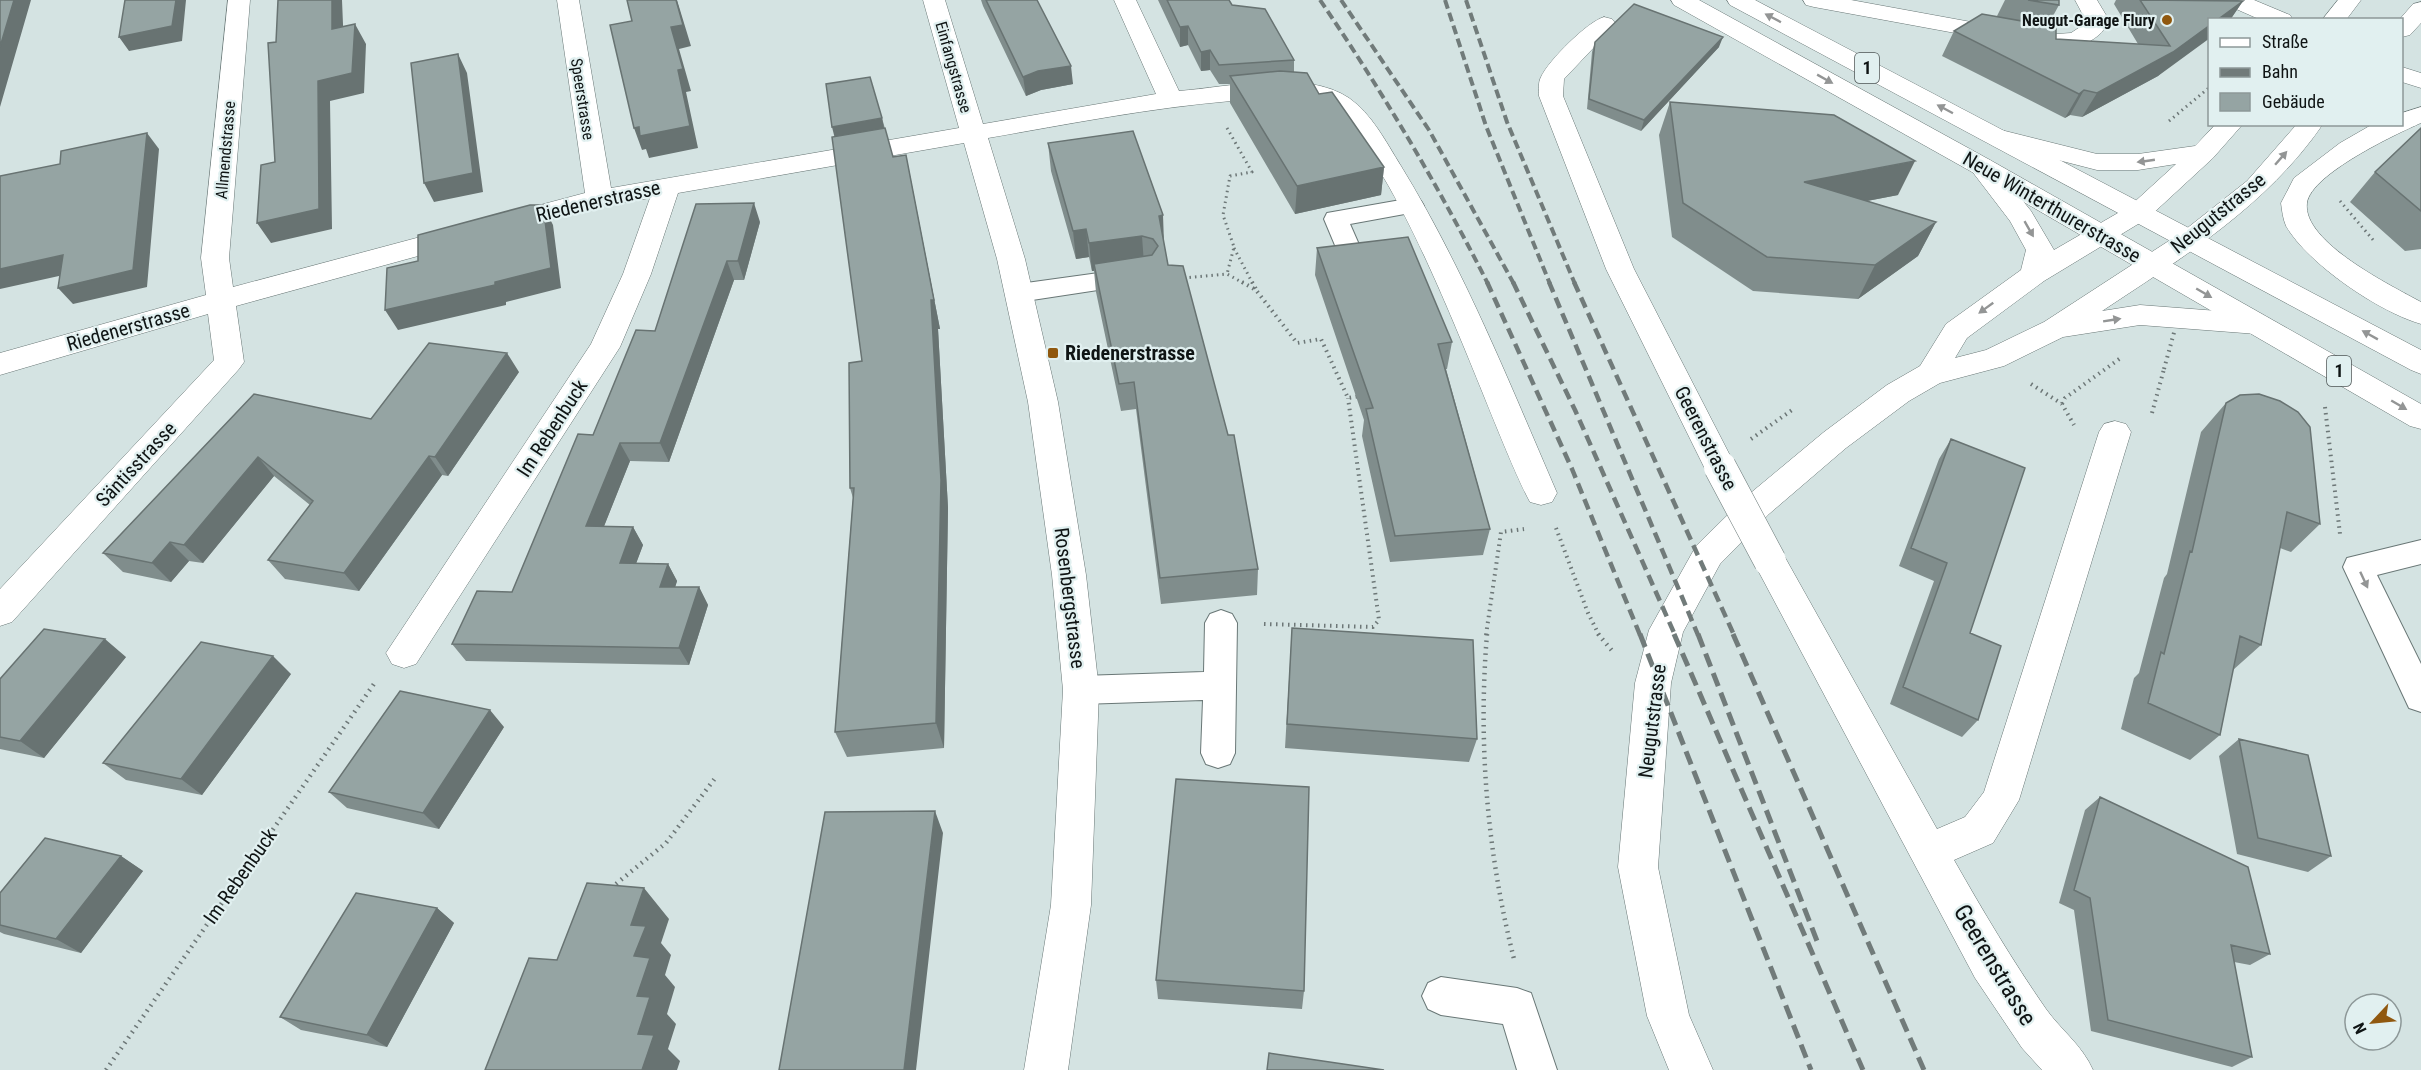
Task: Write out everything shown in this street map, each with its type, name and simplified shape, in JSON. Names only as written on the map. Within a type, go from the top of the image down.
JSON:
[{"type":"street","name":"Allmendstrasse","points":[[221,300],[215,258],[238,0]]},
{"type":"street","name":"Speerstrasse","points":[[568,0],[598,198]]},
{"type":"street","name":"Einfangstrasse","points":[[934,0],[973,134]]},
{"type":"street","points":[[1125,0],[1172,99]]},
{"type":"street","name":"Neue Winterthurerstrasse","points":[[1682,0],[1981,166],[2421,418]]},
{"type":"street","name":"Neue Winterthurerstrasse","points":[[1738,0],[2421,363]]},
{"type":"street","points":[[1814,0],[2042,42],[2063,42],[2083,37],[2094,27],[2096,18],[2086,0]]},
{"type":"street","points":[[2235,0],[2277,18]]},
{"type":"street","points":[[2335,18],[2350,0]]},
{"type":"street","points":[[2403,29],[2421,9]]},
{"type":"street","name":"Geerenstrasse","points":[[1604,24],[1569,57],[1551,78],[1551,96],[1573,159],[1620,269],[1770,561],[1990,964],[2037,1033],[2071,1070]]},
{"type":"street","points":[[2403,74],[2421,81]]},
{"type":"street","name":"Riedenerstrasse","points":[[0,364],[221,300],[598,198],[1172,99],[1286,89],[1313,92],[1340,103],[1365,128],[1412,206],[1447,273],[1541,493]]},
{"type":"street","points":[[2403,122],[2421,114]]},
{"type":"street","name":"Neugutstrasse","points":[[1930,374],[1956,331],[2034,274],[2139,212],[2229,126]]},
{"type":"street","name":"Neugutstrasse","points":[[1690,1070],[1668,1016],[1638,867],[1653,683],[1666,630],[1708,555],[1758,505],[1835,440],[1898,393],[1930,374],[1994,359],[2054,329],[2191,239],[2256,187],[2309,126]]},
{"type":"street","points":[[2390,126],[2347,149],[2302,185],[2294,207],[2301,229],[2323,255],[2356,278],[2421,314]]},
{"type":"street","name":"Rosenbergstrasse","points":[[973,134],[1019,293],[1044,414],[1069,574],[1081,690],[1071,905],[1046,1070]]},
{"type":"street","points":[[1997,137],[2097,162],[2138,162],[2204,152]]},
{"type":"street","points":[[1981,166],[2021,217],[2040,250],[2034,274]]},
{"type":"street","name":"Im Rebenbuck","points":[[404,653],[605,347],[637,274],[667,185]]},
{"type":"street","name":"Säntisstrasse","points":[[0,612],[229,362],[221,300]]},
{"type":"street","name":"Neugutstrasse","points":[[2054,329],[2139,315],[2257,324]]},
{"type":"street","points":[[1929,852],[1979,830],[2000,800],[2115,432]]},
{"type":"lane","points":[[1351,256],[1336,219],[1412,206]]},
{"type":"lane","points":[[1019,293],[1144,275]]},
{"type":"lane","points":[[2419,691],[2358,567],[2421,552]]},
{"type":"lane","points":[[1218,753],[1221,623]]},
{"type":"lane","points":[[1081,690],[1221,685]]},
{"type":"lane","points":[[1441,996],[1517,1007],[1537,1070]]},
{"type":"path","points":[[2163,126],[2208,88]]},
{"type":"path","points":[[1226,126],[1252,172],[1230,176],[1223,214],[1234,247],[1256,290],[1297,343],[1321,339],[1348,398],[1379,620],[1373,627],[1374,635]]},
{"type":"path","points":[[2336,198],[2374,242]]},
{"type":"path","points":[[1227,274],[1234,247]]},
{"type":"path","points":[[1175,279],[1227,274],[1256,290]]},
{"type":"path","points":[[2164,369],[2175,329]]},
{"type":"path","points":[[2169,344],[2180,344]]},
{"type":"path","points":[[2062,404],[2065,398],[2130,351]]},
{"type":"path","points":[[1348,398],[1371,394]]},
{"type":"path","points":[[2325,405],[2341,541],[2358,567]]},
{"type":"path","points":[[1719,464],[1792,410]]},
{"type":"path","points":[[1501,532],[1486,640],[1485,757],[1490,846],[1512,953]]},
{"type":"path","points":[[1562,540],[1593,624],[1604,645]]},
{"type":"path","points":[[1267,624],[1373,627]]},
{"type":"path","name":"Im Rebenbuck","points":[[106,1070],[374,682]]},
{"type":"path","points":[[608,895],[612,885],[666,843],[716,777]]},
{"type":"building","points":[[0,0],[14,0],[0,47]]},
{"type":"building","points":[[125,0],[176,0],[172,26],[119,37]]},
{"type":"building","points":[[278,0],[332,0],[332,29],[355,24],[352,73],[318,81],[319,209],[257,223],[261,165],[275,162],[268,43],[276,42]]},
{"type":"building","points":[[627,0],[676,0],[683,25],[671,27],[683,69],[678,70],[690,126],[640,136],[639,127],[634,128],[610,25],[632,21]]},
{"type":"building","points":[[986,0],[1037,0],[1071,66],[1038,71],[1023,77]]},
{"type":"building","points":[[1167,0],[1229,0],[1232,5],[1265,9],[1294,60],[1219,65],[1210,50],[1201,52],[1188,26],[1180,27]]},
{"type":"building","points":[[2028,0],[2059,0],[2059,5]]},
{"type":"building","points":[[2140,0],[2243,1],[2220,18],[2208,18],[2208,26],[2173,52],[2097,93],[2084,90],[2079,94],[1954,31],[1982,14],[2056,27],[2056,39],[2170,46]]},
{"type":"building","points":[[1634,4],[1723,37],[1644,120],[1589,99],[1595,42]]},
{"type":"building","points":[[458,54],[473,173],[424,183],[411,63]]},
{"type":"building","points":[[1280,71],[1307,73],[1319,94],[1332,92],[1384,167],[1297,186],[1230,76]]},
{"type":"building","points":[[870,77],[882,118],[832,127],[826,84]]},
{"type":"building","points":[[1670,102],[1834,115],[1915,161],[1804,182],[1936,222],[1875,265],[1767,257],[1683,203]]},
{"type":"building","points":[[885,128],[893,157],[906,155],[934,300],[931,300],[941,480],[936,723],[835,732],[854,488],[850,488],[849,363],[862,361],[832,137]]},
{"type":"building","points":[[2421,128],[2421,211],[2375,172]]},
{"type":"building","points":[[1133,131],[1163,215],[1159,216],[1168,265],[1183,266],[1228,435],[1234,435],[1258,569],[1160,578],[1134,382],[1119,384],[1094,264],[1152,255],[1158,246],[1153,239],[1142,236],[1089,243],[1086,229],[1073,231],[1048,143]]},
{"type":"building","points":[[147,133],[133,270],[58,288],[63,255],[0,269],[0,176],[60,164],[61,151]]},
{"type":"building","points":[[754,203],[738,261],[727,261],[660,443],[620,443],[586,526],[633,527],[620,563],[668,564],[660,587],[699,587],[679,648],[452,644],[477,591],[512,592],[578,434],[593,435],[636,330],[655,331],[696,204]]},
{"type":"building","points":[[530,205],[543,205],[551,268],[495,282],[495,285],[385,310],[387,268],[418,261],[418,235]]},
{"type":"building","points":[[1408,237],[1452,342],[1438,344],[1490,529],[1395,536],[1366,409],[1373,408],[1317,248]]},
{"type":"building","points":[[429,343],[507,353],[435,457],[429,456],[344,573],[268,560],[313,501],[258,457],[184,545],[170,542],[152,563],[103,553],[254,394],[371,419]]},
{"type":"building","points":[[2259,394],[2280,401],[2298,412],[2310,427],[2320,524],[2287,512],[2261,645],[2240,636],[2220,735],[2148,703],[2161,652],[2164,654],[2190,551],[2192,552],[2226,403],[2240,395]]},
{"type":"building","points":[[1951,439],[2025,468],[1970,633],[2001,646],[1978,720],[1903,687],[1947,563],[1911,548]]},
{"type":"building","points":[[1292,628],[1473,640],[1477,739],[1287,724]]},
{"type":"building","points":[[44,629],[105,639],[20,741],[0,737],[0,679]]},
{"type":"building","points":[[201,642],[273,656],[181,779],[103,763]]},
{"type":"building","points":[[400,691],[490,710],[423,813],[329,792]]},
{"type":"building","points":[[2239,739],[2308,755],[2331,856],[2258,838]]},
{"type":"building","points":[[1176,779],[1309,787],[1304,991],[1156,980]]},
{"type":"building","points":[[2100,797],[2248,867],[2270,954],[2231,945],[2252,1057],[2108,1020],[2090,898],[2074,890]]},
{"type":"building","points":[[935,811],[904,1070],[779,1070],[825,812]]},
{"type":"building","points":[[45,838],[121,856],[56,939],[0,925],[0,893]]},
{"type":"building","points":[[587,883],[644,888],[631,925],[646,926],[634,956],[650,958],[637,996],[650,997],[638,1034],[654,1035],[642,1070],[485,1070],[529,958],[557,960]]},
{"type":"building","points":[[356,893],[437,908],[367,1035],[280,1017]]},
{"type":"building","points":[[1269,1053],[1384,1070],[1267,1070]]},
{"type":"railway","points":[[1320,0],[1408,139],[1487,283]]},
{"type":"railway","points":[[1341,0],[1429,130],[1514,284]]},
{"type":"railway","points":[[1445,0],[1486,126],[1550,284]]},
{"type":"railway","points":[[1466,0],[1507,122],[1575,284]]},
{"type":"railway","points":[[1549,282],[1698,635]]},
{"type":"railway","points":[[1574,282],[1734,635]]},
{"type":"railway","points":[[1487,283],[1572,469],[1640,635]]},
{"type":"railway","points":[[1514,284],[1575,410],[1675,635]]},
{"type":"railway","points":[[1640,634],[1811,1070]]},
{"type":"railway","points":[[1674,634],[1863,1070]]},
{"type":"railway","points":[[1698,634],[1817,941]]},
{"type":"railway","points":[[1733,634],[1924,1070]]},
{"type":"place","name":"Neugut-Garage Flury","points":[[2167,20]]},
{"type":"place","name":"Riedenerstrasse","points":[[1053,353]]}]
